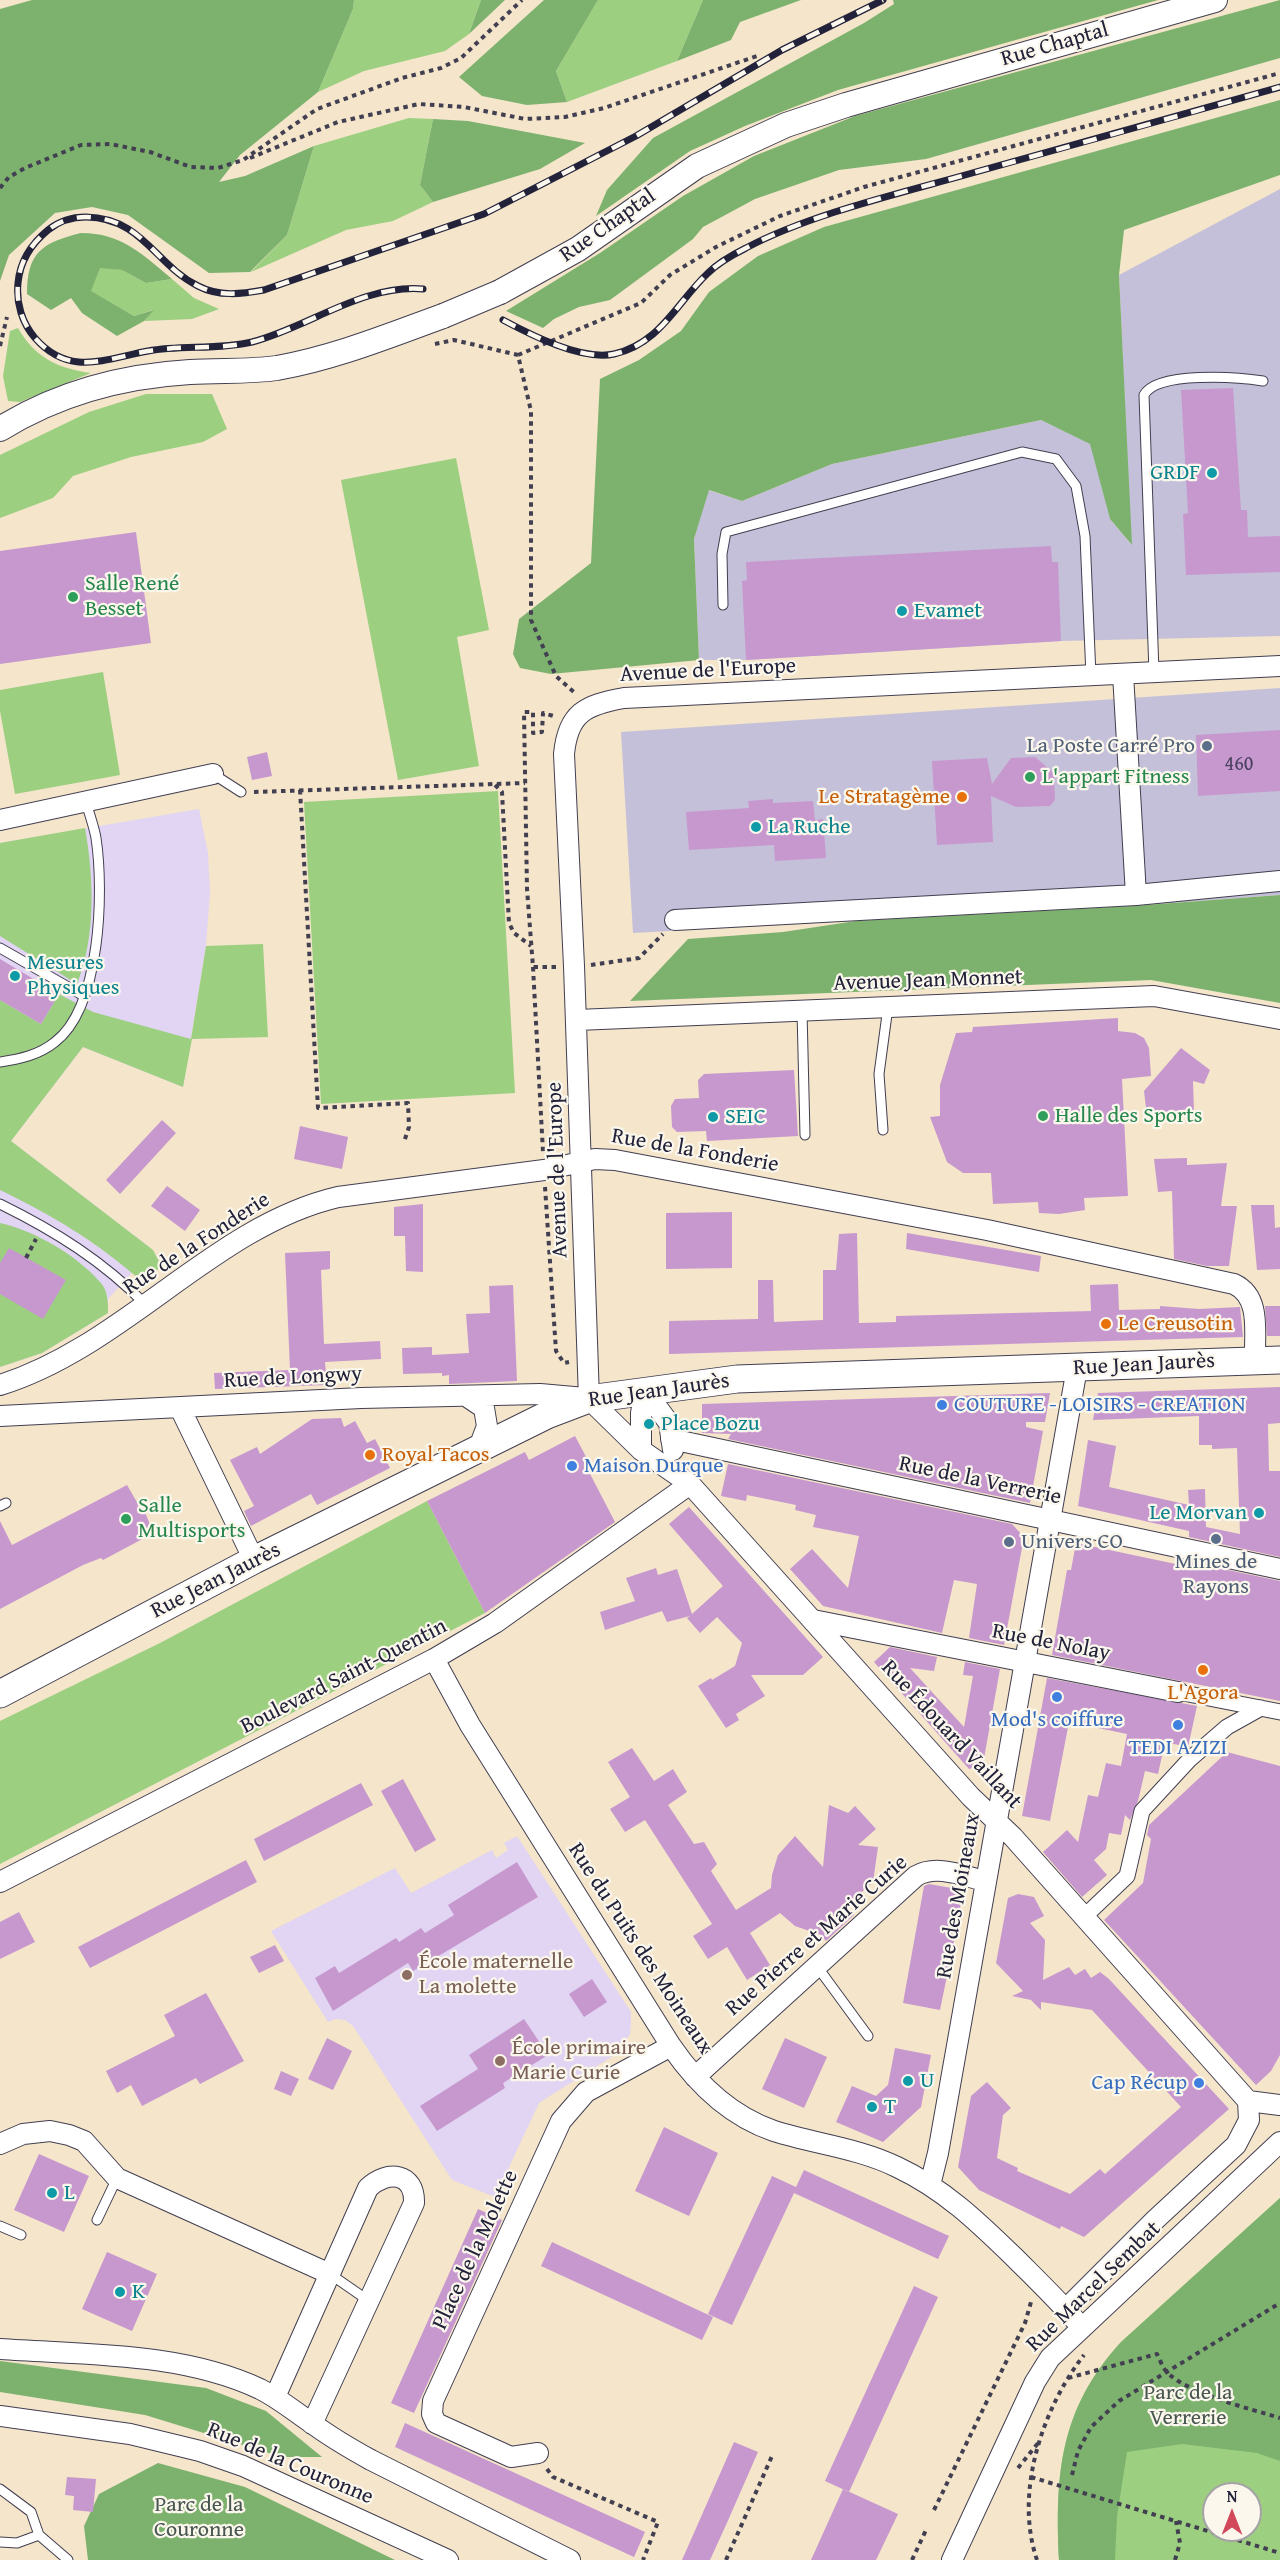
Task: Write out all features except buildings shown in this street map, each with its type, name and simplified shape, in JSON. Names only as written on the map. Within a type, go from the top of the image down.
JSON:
[{"type":"main road","name":"Rue Jean Jaurès","points":[[0,1694],[254,1560],[547,1415],[589,1398],[682,1385],[796,1376],[1268,1360]]},
{"type":"street","name":"Rue Chaptal","points":[[0,429],[45,405],[117,380],[150,375],[274,368],[307,362],[442,316],[500,292],[578,249],[698,166],[786,125],[856,102],[1215,0]]},
{"type":"street","name":"Avenue de l'Europe","points":[[589,1398],[582,1162],[564,754],[570,724],[578,714],[591,707],[624,698],[1280,666]]},
{"type":"street","points":[[1123,674],[1136,896]]},
{"type":"street","points":[[0,820],[213,774]]},
{"type":"street","points":[[671,925],[1136,896],[1280,881]]},
{"type":"street","name":"Avenue Jean Monnet","points":[[576,1020],[1154,996],[1280,1019]]},
{"type":"street","name":"Rue de la Fonderie","points":[[0,1385],[40,1371],[67,1357],[229,1248],[288,1212],[338,1197],[406,1186],[544,1170],[595,1159],[615,1160],[987,1230],[1234,1284],[1243,1288],[1253,1301],[1268,1360]]},
{"type":"street","name":"Rue des Moineaux","points":[[930,2185],[940,2142],[1077,1368]]},
{"type":"street","points":[[670,1431],[682,1385]]},
{"type":"street","points":[[645,1391],[670,1431],[683,1479]]},
{"type":"street","points":[[641,1450],[641,1413],[645,1391]]},
{"type":"street","name":"Rue de Longwy","points":[[0,1416],[361,1398],[540,1394],[589,1398]]},
{"type":"street","points":[[466,1396],[484,1408],[487,1426],[478,1450]]},
{"type":"street","name":"Rue Édouard Vaillant","points":[[589,1398],[641,1450],[683,1479],[971,1797],[996,1819],[1086,1916],[1248,2101]]},
{"type":"street","points":[[180,1408],[254,1560]]},
{"type":"street","name":"Rue de la Verrerie","points":[[670,1431],[1050,1520],[1280,1569]]},
{"type":"street","name":"Boulevard Saint-Quentin","points":[[0,1882],[434,1659],[495,1623],[683,1479]]},
{"type":"street","name":"Rue de Nolay","points":[[813,1620],[1280,1712]]},
{"type":"street","name":"Rue du Puits des Moineaux","points":[[434,1659],[470,1725],[671,2046],[695,2077],[723,2105],[744,2118],[774,2131],[868,2155],[930,2185],[969,2213],[1066,2309],[1082,2328]]},
{"type":"street","points":[[1086,1916],[1127,1876],[1142,1811],[1190,1759],[1227,1727],[1261,1708]]},
{"type":"street","name":"Rue Pierre et Marie Curie","points":[[695,2077],[916,1876],[926,1870],[986,1881]]},
{"type":"street","name":"Place de la Molette","points":[[538,2453],[511,2457],[436,2423],[432,2414],[434,2401],[561,2121],[586,2092],[671,2046]]},
{"type":"street","points":[[1248,2101],[1280,2105]]},
{"type":"street","name":"Rue Marcel Sembat","points":[[1066,2309],[1236,2145],[1249,2120],[1248,2101]]},
{"type":"street","points":[[0,2144],[23,2134],[50,2131],[69,2135],[84,2141],[117,2178],[330,2274]]},
{"type":"street","name":"Rue Marcel Sembat","points":[[952,2560],[1042,2369],[1082,2328],[1280,2142]]},
{"type":"street","points":[[275,2397],[368,2188],[378,2179],[389,2176],[400,2177],[409,2183],[414,2192],[414,2203],[312,2424]]},
{"type":"street","points":[[0,2349],[187,2366],[232,2378],[275,2397],[312,2424],[371,2460],[570,2560]]},
{"type":"street","name":"Rue de la Couronne","points":[[0,2416],[130,2434],[200,2451],[243,2466],[448,2560]]},
{"type":"lane","points":[[1154,672],[1144,395],[1150,386],[1169,380],[1263,381]]},
{"type":"lane","points":[[723,605],[722,554],[726,532],[1022,452],[1056,459],[1076,486],[1086,536],[1090,675]]},
{"type":"lane","points":[[213,774],[241,792]]},
{"type":"lane","points":[[0,1062],[38,1053],[57,1041],[68,1028],[93,971],[99,911],[96,838],[86,803]]},
{"type":"lane","points":[[0,948],[84,996]]},
{"type":"lane","points":[[883,1130],[879,1074],[888,1007]]},
{"type":"lane","points":[[802,1011],[805,1135]]},
{"type":"lane","points":[[0,1204],[44,1225],[73,1243],[123,1282],[146,1305]]},
{"type":"lane","points":[[816,1965],[868,2036]]},
{"type":"lane","points":[[97,2220],[117,2178]]},
{"type":"lane","points":[[0,2226],[21,2235]]},
{"type":"lane","points":[[330,2274],[369,2301]]},
{"type":"lane","points":[[0,2489],[31,2512],[39,2535],[68,2560]]},
{"type":"lane","points":[[0,2542],[17,2543],[39,2535]]},
{"type":"path","points":[[243,160],[317,110],[402,78],[441,68],[461,58],[522,0]]},
{"type":"path","points":[[0,188],[9,177],[25,168],[81,145],[110,144],[150,152],[191,166],[218,168],[338,122],[419,104],[464,107],[525,119],[565,117],[604,108],[760,55]]},
{"type":"path","points":[[430,345],[454,340],[518,355],[641,303],[670,275],[716,248],[780,216],[864,187],[1280,73]]},
{"type":"path","points":[[0,346],[7,317]]},
{"type":"path","points":[[518,355],[531,411],[531,620],[556,676],[591,707]]},
{"type":"path","points":[[541,717],[542,732],[533,733],[533,712],[524,712],[531,946],[556,1351],[564,1363],[589,1360]]},
{"type":"path","points":[[241,792],[525,783]]},
{"type":"path","points":[[495,784],[502,792],[509,923],[514,933],[531,946]]},
{"type":"path","points":[[300,790],[318,1107],[408,1103],[409,1127],[404,1142]]},
{"type":"path","points":[[533,967],[609,964],[639,958],[671,925]]},
{"type":"path","points":[[26,1258],[44,1225]]},
{"type":"path","points":[[934,2510],[1025,2323],[1032,2298]]},
{"type":"path","points":[[1072,2475],[1078,2451],[1091,2427],[1119,2401],[1166,2371],[1240,2330],[1280,2303]]},
{"type":"path","points":[[1037,2560],[1030,2515],[1032,2477],[1039,2442],[1068,2378],[1095,2343],[1082,2328]]},
{"type":"path","points":[[1068,2378],[1157,2354],[1166,2371],[1182,2382],[1221,2400],[1280,2418]]},
{"type":"path","points":[[538,2453],[553,2477],[658,2522],[643,2560]]},
{"type":"path","points":[[726,2560],[772,2456]]},
{"type":"path","points":[[1032,2477],[1280,2553]]},
{"type":"path","points":[[1175,2560],[1180,2543],[1176,2521]]},
{"type":"path","points":[[912,2560],[926,2530]]},
{"type":"shaded area","points":[[1280,189],[1280,636],[1061,641],[746,660],[699,660],[694,539],[708,490],[742,501],[832,464],[1041,420],[1091,444],[1110,519],[1131,544],[1119,275]]},
{"type":"shaded area","points":[[1280,688],[1280,895],[1132,906],[633,933],[621,732]]},
{"type":"shaded area","points":[[199,809],[208,853],[210,892],[206,946],[183,1087],[83,1047],[11,1141],[153,1250],[108,1299],[108,1313],[42,1353],[0,1367],[0,843]]},
{"type":"shaded area","points":[[517,1836],[631,2012],[631,2022],[630,2034],[619,2052],[539,2103],[495,2197],[452,2180],[353,2026],[345,2020],[335,2019],[328,2022],[271,1931],[395,1868],[411,1893],[492,1850],[496,1858],[508,1850],[504,1843]]},
{"type":"green space","points":[[32,0],[354,0],[353,9],[318,92],[240,155],[219,182],[245,176],[314,146],[287,235],[250,272],[209,273],[128,215],[92,207],[55,213],[9,255],[0,281],[0,9]]},
{"type":"green space","points":[[354,0],[481,0],[469,34],[445,51],[364,71],[318,92],[353,9]]},
{"type":"green space","points":[[481,0],[505,0],[469,34]]},
{"type":"green space","points":[[544,0],[598,0],[556,71],[567,102],[527,105],[482,96],[459,77]]},
{"type":"green space","points":[[598,0],[703,0],[677,61],[567,102],[556,71]]},
{"type":"green space","points":[[703,0],[801,0],[740,22],[731,40],[677,61]]},
{"type":"green space","points":[[893,0],[1158,0],[838,90],[745,126],[690,151],[596,216],[607,190],[653,138],[864,23],[894,4]]},
{"type":"green space","points":[[1280,0],[1280,58],[926,159],[839,170],[755,199],[703,227],[693,239],[610,300],[579,307],[554,319],[543,328],[506,311],[600,253],[683,196],[754,156],[855,116]]},
{"type":"green space","points":[[1280,100],[1280,175],[1124,230],[1119,275],[1132,545],[1110,519],[1090,444],[1041,420],[832,464],[742,501],[709,490],[694,539],[699,660],[551,674],[520,668],[513,654],[519,619],[591,563],[600,379],[639,360],[681,331],[709,292],[758,256],[824,227]]},
{"type":"green space","points":[[409,118],[433,119],[420,185],[433,202],[393,221],[346,230],[251,272],[287,235],[314,146]]},
{"type":"green space","points":[[433,119],[468,121],[585,143],[540,169],[433,202],[420,185]]},
{"type":"green space","points":[[81,233],[95,234],[120,241],[141,253],[172,279],[146,283],[122,270],[100,268],[91,291],[134,316],[154,310],[144,321],[117,336],[82,313],[71,298],[51,310],[27,294],[30,268],[39,252],[56,241]]},
{"type":"green space","points":[[100,267],[122,270],[146,283],[172,279],[194,298],[219,309],[192,319],[144,321],[153,310],[134,316],[90,291]]},
{"type":"green space","points":[[18,328],[32,347],[48,360],[58,365],[91,373],[20,402],[8,401],[3,376],[10,331]]},
{"type":"green space","points":[[146,394],[212,394],[227,429],[203,442],[131,457],[73,476],[53,498],[0,518],[0,455],[89,412]]},
{"type":"green space","points":[[456,458],[489,630],[457,637],[479,766],[398,780],[341,480]]},
{"type":"green space","points":[[103,672],[120,775],[15,794],[0,711],[0,690]]},
{"type":"green space","points":[[498,791],[515,1093],[321,1104],[304,802]]},
{"type":"green space","points":[[85,828],[90,867],[90,927],[88,947],[77,984],[0,936],[0,843]]},
{"type":"green space","points":[[1280,895],[1280,1003],[1151,980],[630,1001],[688,939],[783,932],[856,921],[1132,906]]},
{"type":"green space","points":[[263,944],[268,1037],[192,1039],[183,1087],[83,1047],[11,1141],[153,1250],[162,1267],[140,1280],[107,1253],[73,1230],[0,1190],[0,1000],[41,1024],[59,994],[93,1012],[191,1039],[206,946]]},
{"type":"green space","points":[[0,1223],[26,1231],[54,1245],[79,1262],[103,1285],[107,1297],[108,1313],[42,1353],[0,1367]]},
{"type":"green space","points":[[427,1501],[485,1613],[0,1864],[0,1721],[160,1643]]},
{"type":"green space","name":"Parc de la Verrerie","points":[[1280,2198],[1280,2560],[1059,2560],[1058,2499],[1066,2444],[1085,2392],[1121,2342]]},
{"type":"green space","name":"Parc de la Verrerie","points":[[1280,2198],[1280,2461],[1257,2453],[1182,2444],[1127,2452],[1117,2516],[1115,2560],[1059,2560],[1058,2499],[1061,2470],[1074,2417],[1085,2392],[1121,2342]]},
{"type":"green space","points":[[0,2361],[206,2388],[266,2411],[322,2457],[282,2457],[145,2415],[0,2392]]},
{"type":"green space","name":"Parc de la Couronne","points":[[158,2463],[245,2487],[395,2560],[88,2560],[84,2526],[99,2494]]},
{"type":"railway","points":[[423,289],[401,289],[379,293],[252,342],[226,346],[161,349],[88,362],[61,358],[35,338],[23,319],[18,290],[21,267],[36,241],[61,222],[86,217],[105,219],[135,233],[183,277],[198,286],[214,292],[231,294],[264,290],[484,214],[636,136],[782,50],[883,0]]},
{"type":"railway","points":[[503,320],[542,339],[572,350],[587,354],[614,354],[630,349],[656,332],[697,284],[721,262],[770,236],[797,225],[882,198],[1280,87]]},
{"type":"place","name":"GRDF","points":[[1212,473]]},
{"type":"place","name":"Salle René Besset","points":[[73,597]]},
{"type":"place","name":"Evamet","points":[[902,611]]},
{"type":"place","name":"La Poste Carré Pro","points":[[1207,746]]},
{"type":"place","name":"L'appart Fitness","points":[[1030,777]]},
{"type":"place","name":"Le Stratagème","points":[[962,797]]},
{"type":"place","name":"La Ruche","points":[[756,827]]},
{"type":"place","name":"Mesures Physiques","points":[[15,976]]},
{"type":"place","name":"Halle des Sports","points":[[1043,1116]]},
{"type":"place","name":"SEIC","points":[[713,1117]]},
{"type":"place","name":"Le Creusotin","points":[[1106,1324]]},
{"type":"place","name":"COUTURE - LOISIRS - CREATION","points":[[942,1405]]},
{"type":"place","name":"Place Bozu","points":[[649,1424]]},
{"type":"place","name":"Royal Tacos","points":[[370,1455]]},
{"type":"place","name":"Maison Durque","points":[[572,1466]]},
{"type":"place","name":"Le Morvan","points":[[1259,1513]]},
{"type":"place","name":"Salle Multisports","points":[[126,1519]]},
{"type":"place","name":"Mines de Rayons","points":[[1216,1539]]},
{"type":"place","name":"Univers CO","points":[[1009,1542]]},
{"type":"place","name":"L'Agora","points":[[1203,1670]]},
{"type":"place","name":"Mod's coiffure","points":[[1057,1697]]},
{"type":"place","name":"TEDI AZIZI","points":[[1178,1725]]},
{"type":"place","name":"École maternelle La molette","points":[[407,1975]]},
{"type":"place","name":"École primaire Marie Curie","points":[[500,2061]]},
{"type":"place","name":"U","points":[[908,2081]]},
{"type":"place","name":"Cap Récup","points":[[1199,2083]]},
{"type":"place","name":"T","points":[[872,2107]]},
{"type":"place","name":"L","points":[[52,2193]]},
{"type":"place","name":"K","points":[[120,2292]]}]
